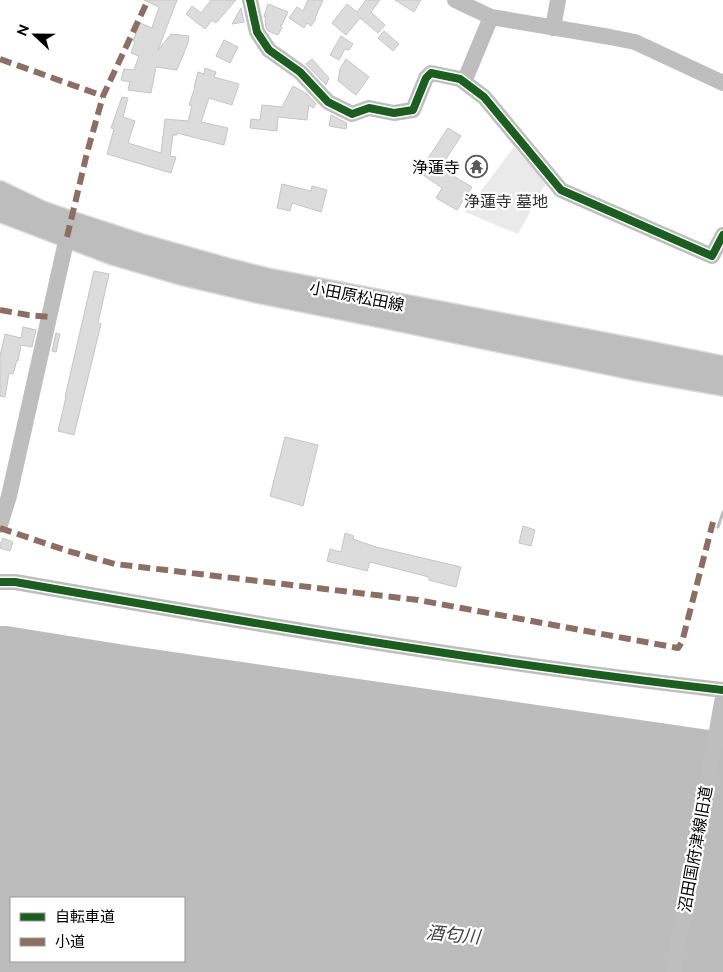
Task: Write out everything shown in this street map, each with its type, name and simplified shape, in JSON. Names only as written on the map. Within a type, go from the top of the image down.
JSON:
[{"type":"main road","name":"小田原松田線","points":[[0,192],[62,220],[135,243],[267,279],[723,367]]},
{"type":"main road","name":"小田原松田線","points":[[0,211],[113,254],[262,294],[392,318],[723,386]]},
{"type":"street","points":[[250,0],[256,32],[269,50],[300,72],[328,102],[352,114],[369,108],[394,114],[413,110],[426,78],[431,73],[460,79],[484,97],[561,190],[712,256],[723,235]]},
{"type":"street","points":[[455,0],[491,17],[635,42],[722,80]]},
{"type":"street","points":[[553,28],[558,0]]},
{"type":"street","points":[[464,82],[491,17]]},
{"type":"street","points":[[0,525],[9,496],[67,237]]},
{"type":"street","points":[[0,582],[15,582],[328,634],[575,672],[723,690]]},
{"type":"street","name":"沼田国府津線旧道","points":[[673,972],[723,697]]},
{"type":"green space","name":"浄蓮寺 墓地","points":[[514,147],[546,183],[518,234],[465,212]]},
{"type":"water","name":"酒匂川","points":[[0,626],[723,732],[723,972],[0,972]]},
{"type":"building","points":[[144,0],[177,0],[158,50],[171,34],[189,36],[177,70],[156,67],[151,93],[128,90],[130,82],[121,80],[124,69],[134,70],[139,56],[131,53],[135,42],[133,41],[140,23],[152,28],[159,7]]},
{"type":"building","points":[[211,0],[236,0],[216,23],[212,20],[205,29],[186,14],[192,6],[201,13]]},
{"type":"building","points":[[308,0],[323,0],[316,19],[311,26],[307,23],[304,28],[289,18],[297,7],[303,11]]},
{"type":"building","points":[[366,0],[380,0],[371,12],[385,25],[378,33],[360,18],[346,35],[332,23],[347,4],[357,12]]},
{"type":"building","points":[[395,0],[421,0],[414,12]]},
{"type":"building","points":[[268,4],[288,12],[282,25],[280,25],[282,27],[278,35],[268,31],[266,28],[266,16],[264,16]]},
{"type":"building","points":[[241,8],[244,22],[232,24]]},
{"type":"building","points":[[384,31],[399,44],[393,51],[378,38]]},
{"type":"building","points":[[341,36],[353,44],[349,50],[345,49],[339,60],[330,55]]},
{"type":"building","points":[[224,40],[238,47],[230,63],[216,56]]},
{"type":"building","points":[[312,59],[329,78],[326,85],[306,64]]},
{"type":"building","points":[[346,59],[369,77],[356,95],[338,81],[340,69]]},
{"type":"building","points":[[205,68],[216,72],[214,77],[239,84],[232,105],[209,98],[201,122],[228,128],[224,145],[177,133],[177,135],[173,135],[170,156],[176,157],[171,173],[107,154],[114,129],[111,128],[122,97],[128,98],[123,117],[135,121],[128,143],[161,153],[165,119],[188,121],[192,106],[189,105],[198,72],[204,74]]},
{"type":"building","points":[[293,86],[307,94],[316,104],[313,108],[309,105],[307,120],[278,117],[277,131],[250,128],[251,119],[260,120],[262,105],[282,107]]},
{"type":"building","points":[[331,115],[347,123],[346,129],[329,126]]},
{"type":"building","points":[[448,128],[461,136],[440,168],[472,187],[457,210],[436,198],[442,188],[419,172]]},
{"type":"building","points":[[282,184],[311,191],[312,186],[327,190],[321,212],[292,203],[290,211],[277,208]]},
{"type":"building","points":[[94,271],[109,274],[98,323],[101,324],[74,435],[58,431]]},
{"type":"building","points":[[23,327],[36,330],[32,347],[21,345],[13,374],[9,373],[5,397],[0,396],[0,356],[5,334],[21,338]]},
{"type":"building","points":[[56,333],[60,334],[56,352],[52,351]]},
{"type":"building","points":[[285,437],[318,445],[303,506],[270,496]]},
{"type":"building","points":[[523,526],[535,530],[531,546],[519,543]]},
{"type":"building","points":[[345,533],[354,536],[353,539],[376,547],[461,567],[456,587],[429,580],[429,577],[370,562],[367,571],[327,561],[330,549],[341,552]]},
{"type":"building","points":[[3,538],[13,542],[10,551],[0,548]]},
{"type":"waterway","points":[[718,527],[723,512]]},
{"type":"marked path","points":[[67,237],[103,96],[148,0]]},
{"type":"marked path","points":[[0,59],[103,96]]},
{"type":"marked path","points":[[0,310],[49,317]]},
{"type":"marked path","points":[[0,528],[68,551],[115,564],[418,600],[678,648],[682,642],[713,522]]},
{"type":"cycle path","points":[[250,0],[257,32],[269,50],[300,72],[328,102],[352,114],[369,108],[394,113],[413,110],[426,78],[431,73],[460,79],[484,97],[561,190],[712,256],[723,235]]},
{"type":"cycle path","points":[[0,582],[15,582],[457,655],[723,690]]},
{"type":"place","name":"浄蓮寺","points":[[476,167]]}]
